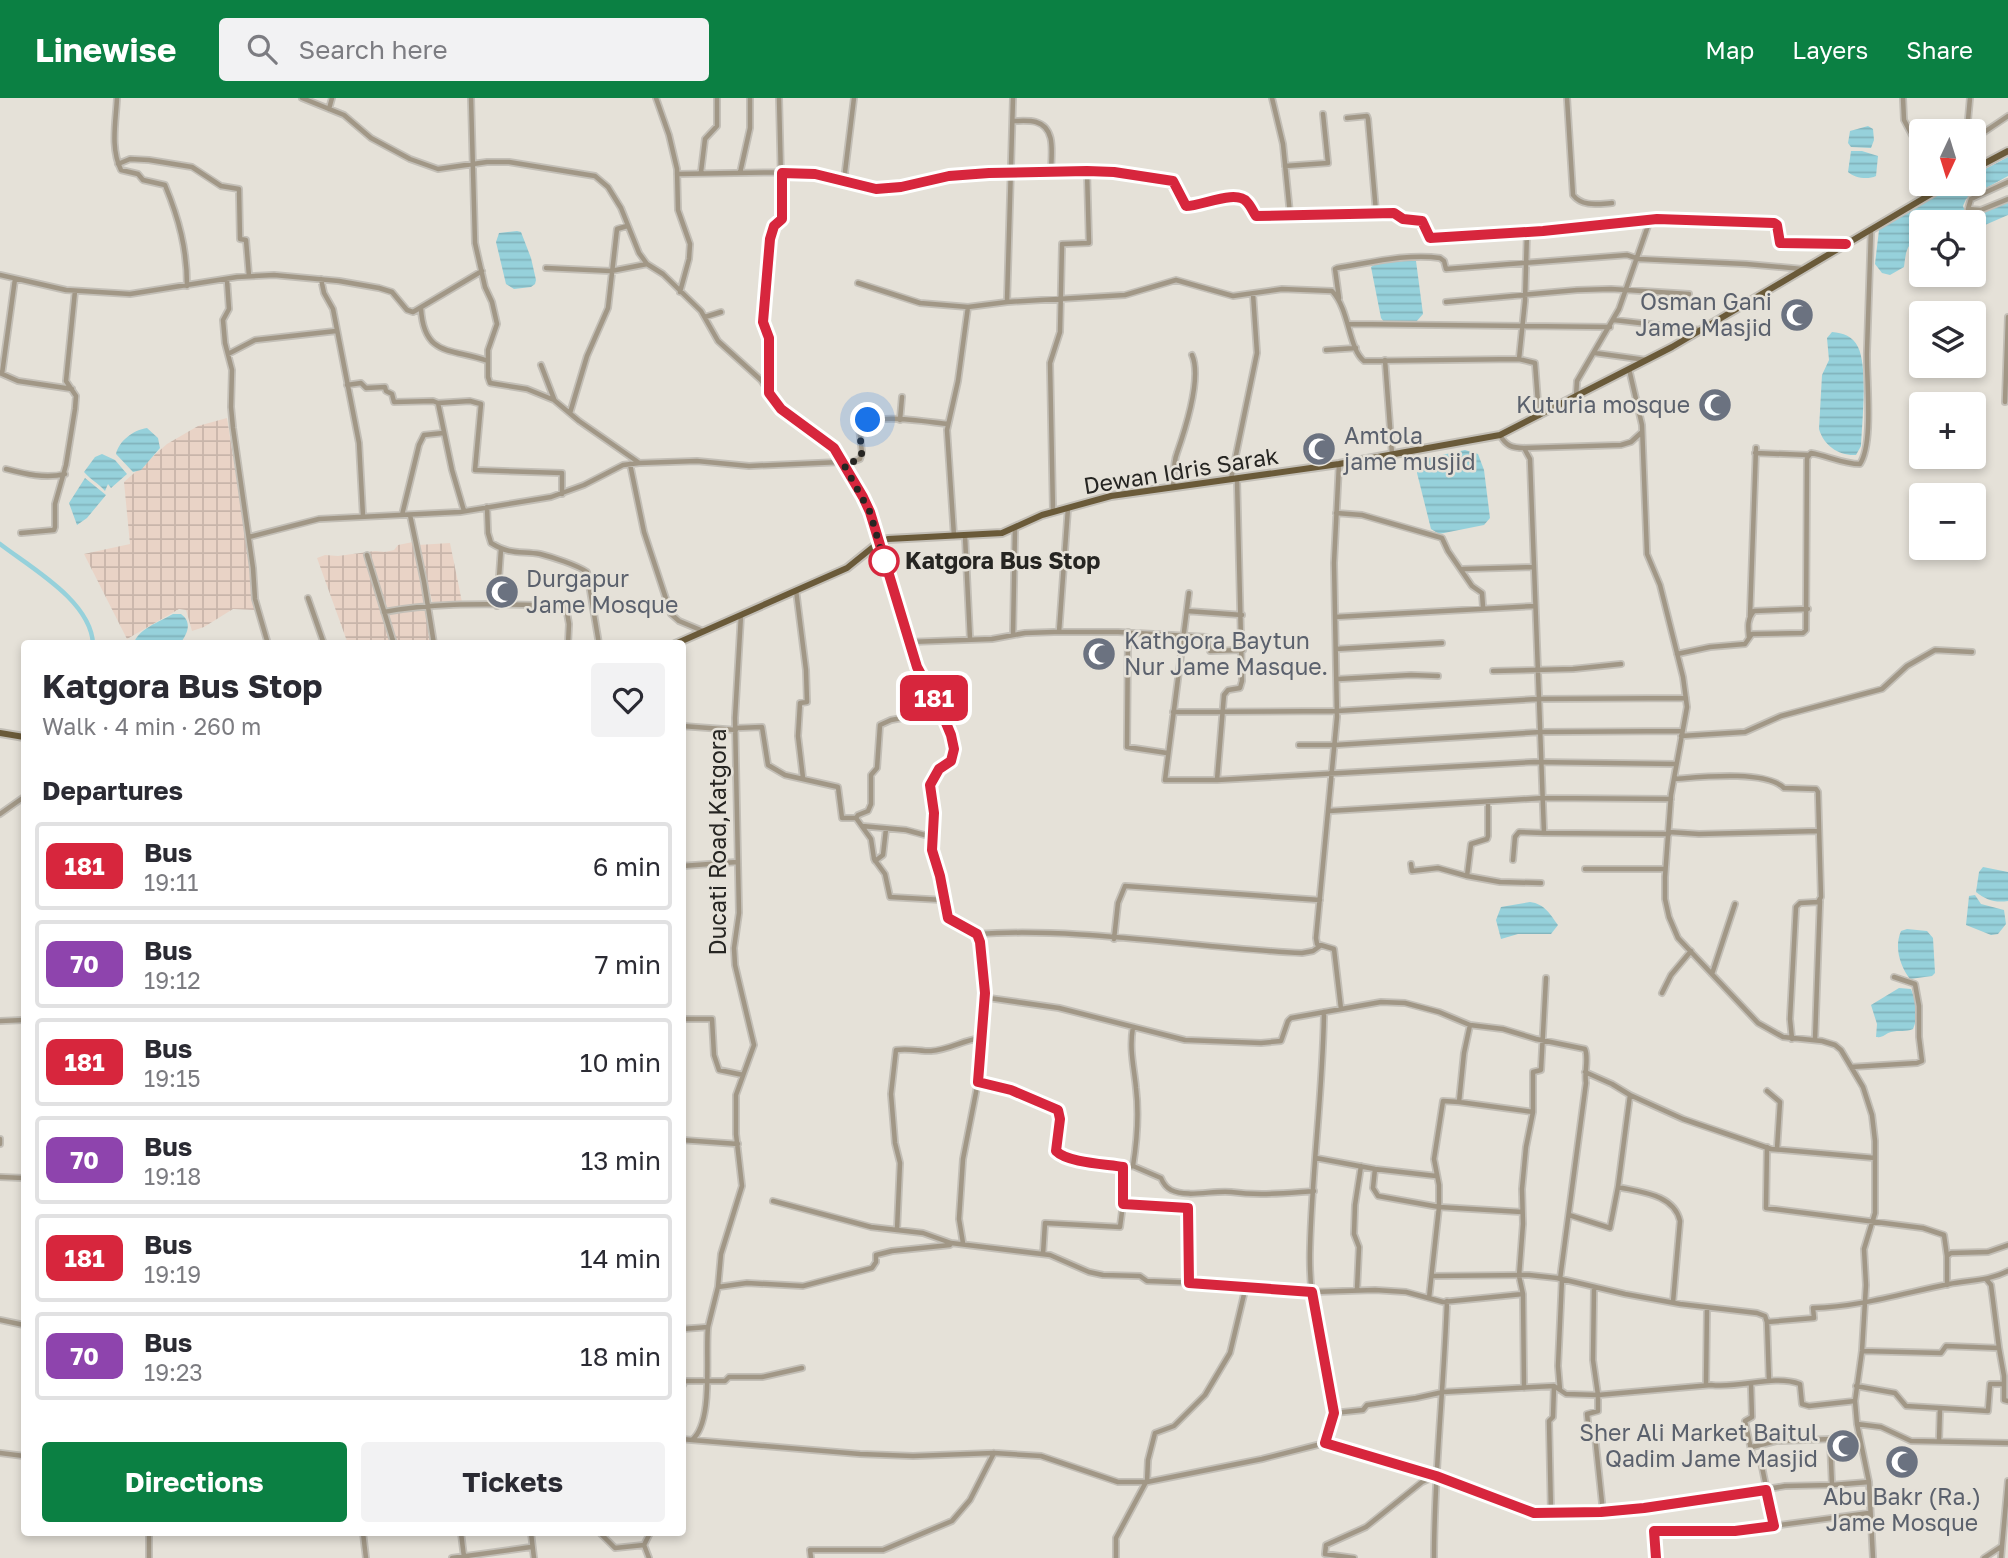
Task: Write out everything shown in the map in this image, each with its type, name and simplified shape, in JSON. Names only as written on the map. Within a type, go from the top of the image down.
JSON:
[{"type":"main road","points":[[1986,163],[2008,151]]},
{"type":"main road","name":"Dewan Idris Sarak","points":[[878,543],[888,539],[1002,533],[1053,511],[1111,496],[1339,464],[1500,435],[1539,417],[1701,330],[1928,196]]},
{"type":"main road","points":[[684,640],[847,568],[878,543]]},
{"type":"main road","points":[[0,733],[21,736]]},
{"type":"street","points":[[117,98],[114,149],[118,164],[121,170],[138,174],[143,180],[165,185],[185,243],[187,286]]},
{"type":"street","points":[[302,98],[344,115],[370,138],[410,159],[439,169],[509,162],[595,176],[608,187],[621,208],[639,253],[647,264],[663,274],[695,304],[718,341],[753,372],[781,409],[834,448],[870,512],[917,667],[951,735],[954,749],[951,761],[939,769],[931,782],[934,813],[932,850],[948,918],[977,934],[1008,932],[1302,953],[1313,951],[1320,946]]},
{"type":"street","points":[[329,109],[332,98]]},
{"type":"street","points":[[471,98],[475,243],[497,324],[488,350],[490,383],[527,389],[554,400],[639,463]]},
{"type":"street","points":[[656,98],[669,135],[677,174],[678,210],[690,244],[680,292]]},
{"type":"street","points":[[702,172],[705,139],[717,126],[717,98]]},
{"type":"street","points":[[740,173],[750,128],[750,98]]},
{"type":"street","points":[[769,393],[769,338],[763,322],[770,239],[774,226],[782,219],[779,98]]},
{"type":"street","points":[[846,182],[849,124],[854,98]]},
{"type":"street","points":[[1007,302],[1013,98]]},
{"type":"street","points":[[1272,98],[1279,121],[1290,214]]},
{"type":"street","points":[[1567,98],[1573,195],[1583,203],[1612,203]]},
{"type":"street","points":[[1903,98],[1904,120],[1909,129]]},
{"type":"street","points":[[1969,119],[1970,98]]},
{"type":"street","points":[[1285,166],[1328,163],[1323,114]]},
{"type":"street","points":[[1347,118],[1367,116],[1368,119],[1376,212]]},
{"type":"street","points":[[1986,131],[2008,116]]},
{"type":"street","points":[[1013,121],[1034,121],[1046,127],[1051,134],[1051,173]]},
{"type":"street","points":[[118,164],[130,159],[192,167],[221,186],[239,189],[240,239],[246,240],[249,276]]},
{"type":"street","points":[[677,174],[815,174],[876,189],[901,187],[949,176],[1087,171],[1173,181],[1186,206],[1236,197],[1248,202],[1256,216],[1394,213],[1403,219],[1422,221],[1430,238],[1650,220],[1774,223],[1777,225],[1780,243],[1846,244]]},
{"type":"street","points":[[1053,511],[1050,363],[1059,341],[1062,244],[1089,243],[1087,171]]},
{"type":"street","points":[[2008,181],[1971,199],[1968,209],[1981,210],[2008,199]]},
{"type":"street","points":[[1576,397],[1577,381],[1614,320],[1650,220]]},
{"type":"street","points":[[570,413],[587,356],[608,308],[617,229],[627,226]]},
{"type":"street","points":[[1749,637],[1755,451],[1808,455],[1811,453],[1849,464],[1860,464],[1863,460],[1869,423],[1867,352],[1871,230]]},
{"type":"street","points":[[1519,359],[1528,232]]},
{"type":"street","points":[[1539,417],[1535,363],[1519,359],[1364,361],[1356,348],[1334,289],[1335,269],[1368,262],[1434,257],[1443,259],[1446,269],[1452,270],[1627,255],[1635,259],[1802,269]]},
{"type":"street","points":[[546,268],[611,271],[647,264]]},
{"type":"street","points":[[0,275],[75,291],[130,294],[249,276],[321,279],[392,292],[407,310],[413,313],[482,271]]},
{"type":"street","points":[[15,279],[1,373],[18,381],[73,389]]},
{"type":"street","points":[[321,279],[324,293],[333,309],[359,443],[363,516]]},
{"type":"street","points":[[227,280],[230,301],[223,320],[232,370],[232,418],[255,599],[267,640]]},
{"type":"street","points":[[858,283],[920,303],[968,307],[1125,295],[1176,280],[1233,296],[1282,289],[1334,289]]},
{"type":"street","points":[[1446,302],[1577,290],[1689,294]]},
{"type":"street","points":[[21,533],[54,530],[55,504],[65,474],[75,409],[76,396],[66,381],[75,291]]},
{"type":"street","points":[[1217,780],[1225,692],[1238,689],[1242,685],[1243,650],[1234,479],[1257,353],[1253,294]]},
{"type":"street","points":[[954,536],[947,456],[948,424],[958,381],[968,307]]},
{"type":"street","points":[[421,309],[425,335],[435,346],[459,355],[488,361]]},
{"type":"street","points":[[705,317],[721,312]]},
{"type":"street","points":[[2004,402],[2008,317]]},
{"type":"street","points":[[1614,320],[1701,330]]},
{"type":"street","points":[[1349,324],[1610,327]]},
{"type":"street","points":[[228,354],[255,340],[336,331]]},
{"type":"street","points":[[1326,351],[1356,348]]},
{"type":"street","points":[[1595,353],[1647,360]]},
{"type":"street","points":[[1173,488],[1176,456],[1195,382],[1196,362],[1192,355]]},
{"type":"street","points":[[1385,360],[1392,455]]},
{"type":"street","points":[[541,365],[554,400]]},
{"type":"street","points":[[1629,369],[1642,432],[1647,554],[1660,585],[1686,698],[1671,799],[1665,869],[1665,899],[1669,917],[1678,937],[1758,1023],[1769,1031],[1792,1039],[1815,1040],[1835,1045],[1841,1050],[1869,1099],[1875,1158],[1874,1221],[1864,1249],[1862,1351],[1855,1401],[1859,1438],[1869,1482],[1873,1558]]},
{"type":"street","points":[[347,385],[360,383],[366,388],[385,387],[386,391],[392,393],[394,402],[470,401],[481,404],[475,470],[562,473],[562,494]]},
{"type":"street","points":[[900,420],[902,397]]},
{"type":"street","points":[[438,403],[443,433],[464,511]]},
{"type":"street","points":[[249,537],[319,519],[464,511],[562,494],[623,465],[639,463],[697,461],[749,466],[842,463],[861,458],[859,428],[868,420],[948,424]]},
{"type":"street","points":[[1500,435],[1504,443],[1512,448],[1524,449],[1621,445],[1631,442],[1642,432]]},
{"type":"street","points":[[402,515],[419,444],[425,435],[443,433]]},
{"type":"street","points":[[1524,449],[1530,459],[1544,833]]},
{"type":"street","points":[[1677,654],[1710,647],[1745,644],[1752,634],[1803,633],[1807,630],[1808,455]]},
{"type":"street","points":[[631,464],[644,532],[671,614],[679,621],[704,631]]},
{"type":"street","points":[[1339,464],[1334,562],[1337,711],[1316,939],[1320,946],[1334,949],[1340,1009]]},
{"type":"street","points":[[6,469],[33,475],[65,474]]},
{"type":"street","points":[[487,507],[491,543],[511,553],[542,554],[587,572],[598,640]]},
{"type":"street","points":[[1059,632],[1068,507]]},
{"type":"street","points":[[1336,513],[1362,515],[1442,538],[1472,586],[1482,593],[1483,607]]},
{"type":"street","points":[[410,515],[433,640]]},
{"type":"street","points":[[1013,635],[1015,527]]},
{"type":"street","points":[[965,536],[970,640]]},
{"type":"street","points":[[497,606],[501,549]]},
{"type":"street","points":[[367,555],[393,640]]},
{"type":"street","points":[[1463,569],[1534,567]]},
{"type":"street","points":[[796,590],[806,670],[807,697],[806,703],[800,703],[798,736],[803,778]]},
{"type":"street","points":[[1189,593],[1164,779],[1217,780],[1333,775],[1541,762],[1676,764]]},
{"type":"street","points":[[308,598],[323,640]]},
{"type":"street","points":[[384,612],[454,603],[566,607],[568,640]]},
{"type":"street","points":[[1335,617],[1535,606]]},
{"type":"street","points":[[1749,616],[1754,611],[1808,609]]},
{"type":"street","points":[[1187,611],[1241,615]]},
{"type":"street","name":"Ducati Road,Katgora","points":[[692,1440],[702,1424],[708,1382],[708,1327],[718,1287],[721,1254],[742,1186],[737,1144],[736,1095],[754,1045],[735,965],[734,948],[739,912],[736,729],[741,614]]},
{"type":"street","points":[[909,642],[1059,632],[1128,632],[1206,637],[1210,651],[1243,650]]},
{"type":"street","points":[[1128,632],[1127,747],[1167,753]]},
{"type":"street","points":[[1336,649],[1442,643]]},
{"type":"street","points":[[1299,745],[1541,732],[1745,732],[1781,716],[1882,689],[1908,666],[1935,650],[1972,652]]},
{"type":"street","points":[[1493,671],[1536,671],[1621,664]]},
{"type":"street","points":[[1338,679],[1438,676]]},
{"type":"street","points":[[1172,712],[1222,714],[1337,711],[1537,699],[1686,698]]},
{"type":"street","points":[[686,726],[736,729],[762,727],[768,765],[785,775],[838,787],[842,818],[856,818],[868,811],[871,804],[871,775],[877,768],[880,725],[891,720],[941,711]]},
{"type":"street","points":[[1674,779],[1762,779],[1780,782],[1784,788],[1816,789],[1818,792],[1820,901],[1815,1040]]},
{"type":"street","points":[[1329,811],[1543,798],[1671,799]]},
{"type":"street","points":[[0,814],[21,799]]},
{"type":"street","points":[[1467,876],[1471,844],[1487,839],[1488,836],[1488,802]]},
{"type":"street","points":[[856,818],[871,839],[875,861],[885,874],[890,897],[943,900]]},
{"type":"street","points":[[862,826],[906,830],[932,837]]},
{"type":"street","points":[[875,861],[883,855],[886,829]]},
{"type":"street","points":[[1513,860],[1515,838],[1519,832],[1699,834],[1819,831]]},
{"type":"street","points":[[686,866],[737,862]]},
{"type":"street","points":[[1411,864],[1412,871],[1438,868],[1500,882],[1541,883]]},
{"type":"street","points":[[1585,869],[1665,869]]},
{"type":"street","points":[[1114,939],[1118,903],[1125,886],[1320,900]]},
{"type":"street","points":[[1792,1039],[1790,1018],[1796,907],[1820,901]]},
{"type":"street","points":[[1712,974],[1735,904]]},
{"type":"street","points":[[963,1243],[959,1219],[963,1158],[978,1082],[985,993],[977,934]]},
{"type":"street","points":[[1662,993],[1671,975],[1691,951]]},
{"type":"street","points":[[1850,1067],[1922,1061],[1918,993],[1915,984],[1894,977]]},
{"type":"street","points":[[1524,1388],[1523,1294],[1520,1276],[1522,1212],[1526,1147],[1533,1112],[1534,1072],[1541,1070],[1544,1041],[1546,978]]},
{"type":"street","points":[[985,993],[989,998],[1059,1008],[1185,1040],[1274,1043],[1281,1041],[1290,1018],[1381,1002],[1405,1003],[1439,1012],[1470,1025],[1503,1029],[1585,1049],[1586,1083],[1561,1279],[1558,1366],[1560,1390]]},
{"type":"street","points":[[1324,1012],[1310,1250],[1312,1292],[1334,1413],[1325,1443]]},
{"type":"street","points":[[686,1019],[712,1019],[714,1055],[719,1070],[743,1075]]},
{"type":"street","points":[[0,1021],[21,1020]]},
{"type":"street","points":[[1460,1102],[1464,1053],[1470,1025]]},
{"type":"street","points":[[1133,1027],[1131,1057],[1137,1090],[1133,1166]]},
{"type":"street","points":[[897,1230],[900,1163],[895,1143],[891,1094],[896,1050],[945,1049],[966,1040],[981,1038]]},
{"type":"street","points":[[1584,1072],[1612,1084],[1630,1096],[1684,1119],[1767,1147],[1875,1158]]},
{"type":"street","points":[[978,1082],[1011,1090],[1058,1110],[1060,1119],[1056,1151],[1059,1154],[1123,1167],[1133,1166],[1161,1178],[1164,1185],[1172,1191],[1230,1192],[1243,1195],[1314,1191]]},
{"type":"street","points":[[1767,1091],[1780,1102],[1777,1149]]},
{"type":"street","points":[[1569,1215],[1610,1227],[1630,1096]]},
{"type":"street","points":[[1429,1298],[1439,1185],[1434,1159],[1443,1101],[1533,1112]]},
{"type":"street","points":[[686,1140],[737,1144]]},
{"type":"street","points":[[1767,1147],[1766,1208],[1923,1228],[1944,1235],[1948,1256],[1947,1285]]},
{"type":"street","points":[[1316,1158],[1375,1169],[1436,1176]]},
{"type":"street","points":[[1357,1290],[1359,1247],[1354,1234],[1361,1166]]},
{"type":"street","points":[[1043,1254],[1045,1223],[1119,1227],[1123,1204],[1123,1167]]},
{"type":"street","points":[[1375,1169],[1373,1188],[1378,1196],[1438,1207],[1522,1212]]},
{"type":"street","points":[[0,1177],[21,1178]]},
{"type":"street","points":[[1618,1187],[1662,1199],[1676,1209],[1680,1221],[1672,1302]]},
{"type":"street","points":[[773,1201],[871,1227],[923,1233],[951,1242],[1043,1254],[1089,1272],[1140,1276],[1147,1281],[1312,1292],[1406,1292],[1447,1301],[1523,1294]]},
{"type":"street","points":[[1123,1204],[1188,1208],[1189,1283]]},
{"type":"street","points":[[718,1287],[747,1283],[803,1286],[872,1268],[876,1255],[950,1245],[951,1242]]},
{"type":"street","points":[[1948,1256],[1951,1253],[1988,1252],[2008,1245]]},
{"type":"street","points":[[1767,1322],[1814,1318],[1813,1308],[1864,1302],[1986,1279],[2008,1271]]},
{"type":"street","points":[[1432,1276],[1529,1275],[1707,1308],[1757,1313],[1765,1316],[1767,1322],[1769,1381]]},
{"type":"street","points":[[1986,1279],[1991,1285],[2004,1401],[2008,1401]]},
{"type":"street","points":[[1115,1558],[1116,1538],[1146,1482],[1154,1433],[1174,1426],[1205,1395],[1230,1353],[1246,1286]]},
{"type":"street","points":[[1594,1287],[1593,1360],[1598,1411],[1587,1414],[1589,1432],[1595,1436],[1603,1511]]},
{"type":"street","points":[[1434,1558],[1436,1476],[1444,1392],[1447,1301]]},
{"type":"street","points":[[1706,1385],[1707,1308]]},
{"type":"street","points":[[0,1320],[21,1324]]},
{"type":"street","points":[[686,1329],[708,1327]]},
{"type":"street","points":[[1862,1351],[1941,1353],[1946,1346],[1999,1348]]},
{"type":"street","points":[[686,1381],[762,1377],[802,1368]]},
{"type":"street","points":[[1334,1413],[1363,1410],[1367,1405],[1444,1392],[1554,1386],[1566,1394],[1598,1395],[1706,1385],[1725,1387],[1769,1381],[1800,1384],[1802,1404],[1809,1406],[1855,1401]]},
{"type":"street","points":[[1751,1384],[1752,1417],[1745,1421],[1753,1459],[1760,1457],[1774,1526]]},
{"type":"street","points":[[1856,1386],[1895,1393],[1906,1406],[1988,1411],[1990,1384],[2004,1384]]},
{"type":"street","points":[[1551,1513],[1549,1421],[1553,1417],[1554,1386]]},
{"type":"street","points":[[1939,1441],[1940,1408]]},
{"type":"street","points":[[1857,1424],[1881,1427],[1911,1441],[2008,1443]]},
{"type":"street","points":[[1752,1447],[1776,1441],[1859,1438]]},
{"type":"street","points":[[686,1439],[887,1455],[994,1453],[1041,1456],[1118,1482],[1146,1482],[1262,1459],[1325,1443],[1436,1476],[1531,1512],[1551,1513],[1679,1504],[1800,1485],[1869,1482]]},
{"type":"street","points":[[1830,1439],[1832,1485]]},
{"type":"street","points":[[0,1453],[21,1455]]},
{"type":"street","points":[[811,1558],[810,1550],[883,1550],[952,1521],[970,1500],[994,1453]]},
{"type":"street","points":[[1354,1558],[1325,1554],[1326,1545],[1366,1527],[1422,1482],[1436,1476]]},
{"type":"street","points":[[2001,1558],[2008,1481]]},
{"type":"street","points":[[1656,1558],[1654,1531],[1735,1531],[1869,1513]]},
{"type":"street","points":[[149,1536],[149,1558]]},
{"type":"street","points":[[363,1536],[366,1558]]},
{"type":"street","points":[[461,1536],[464,1557]]},
{"type":"street","points":[[531,1536],[534,1558]]},
{"type":"street","points":[[603,1536],[615,1548],[643,1545]]},
{"type":"street","points":[[643,1545],[648,1536]]},
{"type":"street","points":[[643,1545],[649,1558]]},
{"type":"street","points":[[1984,1558],[2002,1546]]},
{"type":"street","points":[[452,1558],[492,1556],[531,1548]]},
{"type":"shaded area","points":[[227,418],[257,610],[233,609],[204,627],[192,631],[186,610],[179,609],[127,639],[84,554],[130,544],[124,482],[167,444],[198,426]]},
{"type":"shaded area","points":[[413,542],[428,598],[433,640],[347,640],[317,558],[325,555],[385,552],[394,550],[398,545]]},
{"type":"shaded area","points":[[450,543],[462,602],[433,605],[418,545]]},
{"type":"water","points":[[1868,126],[1873,129],[1874,140],[1871,148],[1851,147],[1848,143],[1850,131]]},
{"type":"water","points":[[1851,151],[1878,156],[1876,176],[1861,178],[1848,172]]},
{"type":"water","points":[[2008,157],[2008,176],[1986,188],[1986,169]]},
{"type":"water","points":[[1935,196],[1971,196],[1966,199],[1965,210],[1910,210]]},
{"type":"water","points":[[2008,202],[2008,215],[1986,225],[1986,211]]},
{"type":"water","points":[[1909,211],[1909,247],[1904,267],[1890,275],[1882,273],[1875,264],[1879,230]]},
{"type":"water","points":[[521,232],[536,280],[531,287],[514,289],[506,284],[496,242],[499,233]]},
{"type":"water","points":[[1416,261],[1423,314],[1416,322],[1384,322],[1371,267],[1377,263]]},
{"type":"water","points":[[1832,332],[1850,338],[1856,343],[1861,356],[1863,409],[1861,446],[1856,455],[1833,449],[1824,440],[1819,429],[1822,375],[1829,360],[1827,338]]},
{"type":"water","points":[[147,428],[158,438],[160,448],[141,470],[133,472],[116,454],[127,437]]},
{"type":"water","points":[[1465,450],[1478,454],[1484,470],[1490,518],[1484,525],[1439,534],[1431,529],[1417,473],[1419,460]]},
{"type":"water","points":[[102,454],[115,460],[127,474],[111,488],[108,484],[105,491],[84,472],[95,457]]},
{"type":"water","points":[[85,478],[106,495],[87,518],[77,525],[69,503]]},
{"type":"water","points":[[173,614],[181,614],[187,621],[187,632],[182,640],[136,640],[139,634]]},
{"type":"water","points":[[1983,867],[2008,872],[2008,901],[1991,900],[1976,892],[1979,872]]},
{"type":"water","points":[[1975,895],[1981,904],[2004,910],[2006,924],[1998,934],[1991,935],[1966,925],[1969,896]]},
{"type":"water","points":[[1530,902],[1543,907],[1558,925],[1551,934],[1518,934],[1501,939],[1496,920],[1501,907]]},
{"type":"water","points":[[1901,931],[1927,931],[1933,938],[1935,973],[1932,976],[1910,979],[1903,968],[1898,943]]},
{"type":"water","points":[[1899,988],[1911,989],[1913,994],[1916,1014],[1913,1029],[1876,1037],[1877,1024],[1871,1005]]},
{"type":"waterway","points":[[0,544],[43,575],[71,600],[90,628],[92,640]]},
{"type":"bus line","name":"181","points":[[1656,1558],[1654,1531],[1735,1531],[1774,1526],[1766,1490],[1644,1508],[1534,1513],[1436,1476],[1325,1443],[1334,1413],[1312,1292],[1189,1283],[1188,1208],[1123,1204],[1123,1167],[1069,1158],[1056,1151],[1060,1119],[1058,1110],[1011,1090],[978,1082],[985,993],[980,942],[977,934],[948,918],[932,850],[934,813],[930,785],[939,769],[951,761],[954,749],[951,735],[917,667],[870,512],[856,483],[834,448],[781,409],[769,393],[769,338],[763,322],[770,239],[774,226],[782,219],[782,173],[815,174],[876,189],[967,174],[1087,171],[1114,172],[1173,181],[1186,206],[1240,197],[1248,202],[1256,216],[1394,213],[1403,219],[1422,221],[1430,238],[1543,231],[1657,219],[1774,223],[1777,225],[1780,243],[1846,244]]},
{"type":"place","name":"Osman Gani Jame Masjid","points":[[1797,315]]},
{"type":"place","name":"Kuturia mosque","points":[[1715,405]]},
{"type":"place","name":"Amtola jame musjid","points":[[1319,449]]},
{"type":"place","name":"Katgora Bus Stop","points":[[884,561]]},
{"type":"place","name":"Durgapur Jame Mosque","points":[[502,592]]},
{"type":"place","name":"Kathgora Baytun Nur Jame Masque.","points":[[1099,654]]},
{"type":"place","name":"Sher Ali Market Baitul Qadim Jame Masjid","points":[[1843,1446]]},
{"type":"place","name":"Abu Bakr (Ra.) Jame Mosque","points":[[1902,1462]]},
{"type":"route","points":[[868,420],[859,428],[862,452],[860,459],[844,465],[870,512],[884,561]]}]
